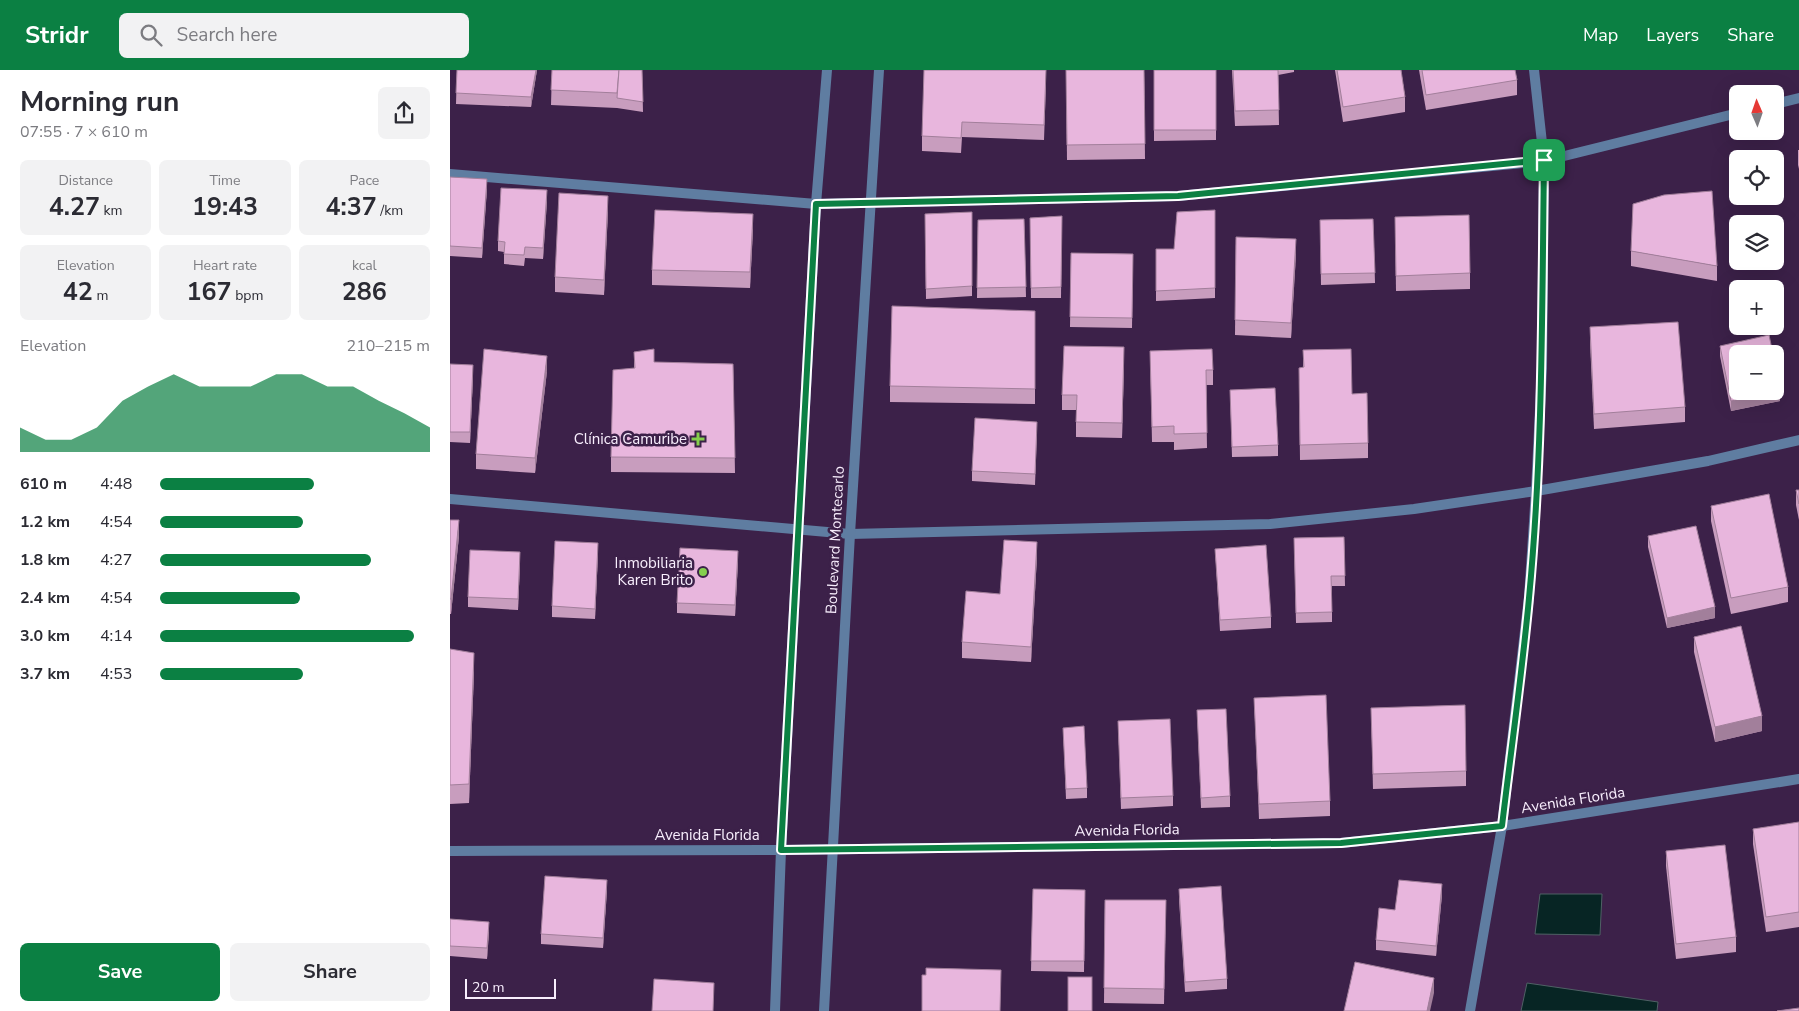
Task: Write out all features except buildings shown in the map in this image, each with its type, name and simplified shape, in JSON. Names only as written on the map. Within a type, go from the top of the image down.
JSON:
[{"type":"street","points":[[775,1011],[781,850],[816,204],[827,70]]},
{"type":"street","name":"Boulevard Montecarlo","points":[[824,1011],[850,534],[879,70]]},
{"type":"street","points":[[1470,1011],[1502,826],[1529,597],[1542,368],[1544,160],[1534,70]]},
{"type":"street","points":[[1784,102],[1799,98]]},
{"type":"street","points":[[450,174],[816,204],[1178,196],[1544,160],[1729,115]]},
{"type":"street","points":[[450,499],[850,534],[1270,524],[1414,509],[1536,491],[1708,461],[1799,440]]},
{"type":"street","name":"Avenida Florida","points":[[450,851],[781,850],[1341,843],[1502,826],[1799,779]]},
{"type":"shaded area","points":[[1540,894],[1602,894],[1600,935],[1535,934]]},
{"type":"shaded area","points":[[1527,983],[1658,1002],[1657,1011],[1521,1011]]},
{"type":"place","name":"Clínica Camuribe","points":[[698,439]]},
{"type":"place","name":"Inmobiliaria Karen Brito","points":[[703,572]]},
{"type":"route","points":[[1544,160],[1542,368],[1536,491],[1529,597],[1502,826],[1341,843],[781,850],[816,204],[1178,196],[1544,160]]}]
